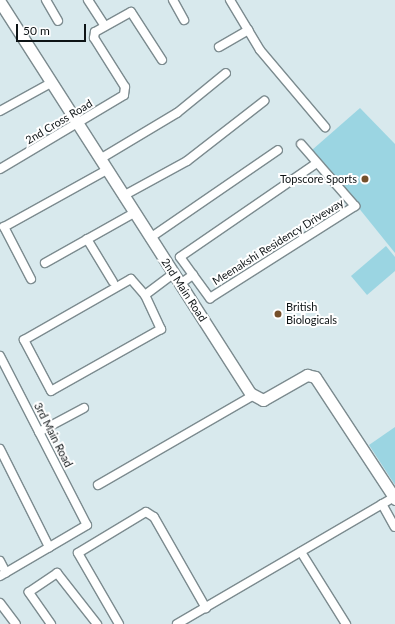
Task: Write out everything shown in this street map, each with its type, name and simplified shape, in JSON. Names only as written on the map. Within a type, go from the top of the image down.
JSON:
[{"type":"street","points":[[46,0],[58,20]]},
{"type":"street","points":[[88,0],[105,26],[131,12],[162,60]]},
{"type":"street","points":[[173,0],[184,20]]},
{"type":"street","points":[[230,0],[260,50],[325,127]]},
{"type":"street","name":"2nd Main Road","points":[[0,2],[106,170],[252,396]]},
{"type":"street","name":"2nd Cross Road","points":[[0,169],[78,125],[126,91],[94,38],[95,32],[105,26]]},
{"type":"street","points":[[219,47],[249,30]]},
{"type":"street","points":[[100,159],[177,113],[226,73]]},
{"type":"street","points":[[0,111],[51,83]]},
{"type":"street","points":[[123,196],[187,161],[264,101]]},
{"type":"street","points":[[300,144],[317,163]]},
{"type":"street","points":[[150,238],[278,150]]},
{"type":"street","name":"Meenakshi Residency Driveway","points":[[317,163],[355,206],[210,298],[194,276],[180,257],[317,163]]},
{"type":"street","points":[[31,279],[4,227],[106,170]]},
{"type":"street","points":[[45,263],[134,213]]},
{"type":"street","points":[[87,239],[113,282]]},
{"type":"street","points":[[145,295],[173,274]]},
{"type":"street","name":"Meenakshi Residency Driveway","points":[[181,285],[194,276]]},
{"type":"street","points":[[131,279],[145,295],[161,329],[57,391],[50,390],[24,345],[26,339],[131,279]]},
{"type":"street","name":"3rd Main Road","points":[[0,356],[87,525],[49,547]]},
{"type":"street","points":[[98,485],[252,396],[263,400],[307,375],[315,377],[394,498],[177,624]]},
{"type":"street","points":[[39,432],[84,408]]},
{"type":"street","points":[[0,449],[49,547],[3,574],[0,561]]},
{"type":"street","points":[[382,504],[395,527]]},
{"type":"street","points":[[119,624],[78,553],[146,512],[154,518],[206,608]]},
{"type":"street","points":[[301,552],[346,624]]},
{"type":"street","points":[[51,624],[29,592],[57,573],[97,624]]},
{"type":"street","points":[[0,603],[16,624]]},
{"type":"shaded area","name":"Topscore Sports","points":[[360,108],[395,144],[395,253],[312,150]]},
{"type":"shaded area","points":[[386,246],[395,257],[395,271],[367,295],[351,276]]},
{"type":"shaded area","points":[[395,427],[395,485],[369,445]]},
{"type":"place","name":"Topscore Sports","points":[[365,179]]},
{"type":"place","name":"British Biologicals","points":[[278,314]]}]
